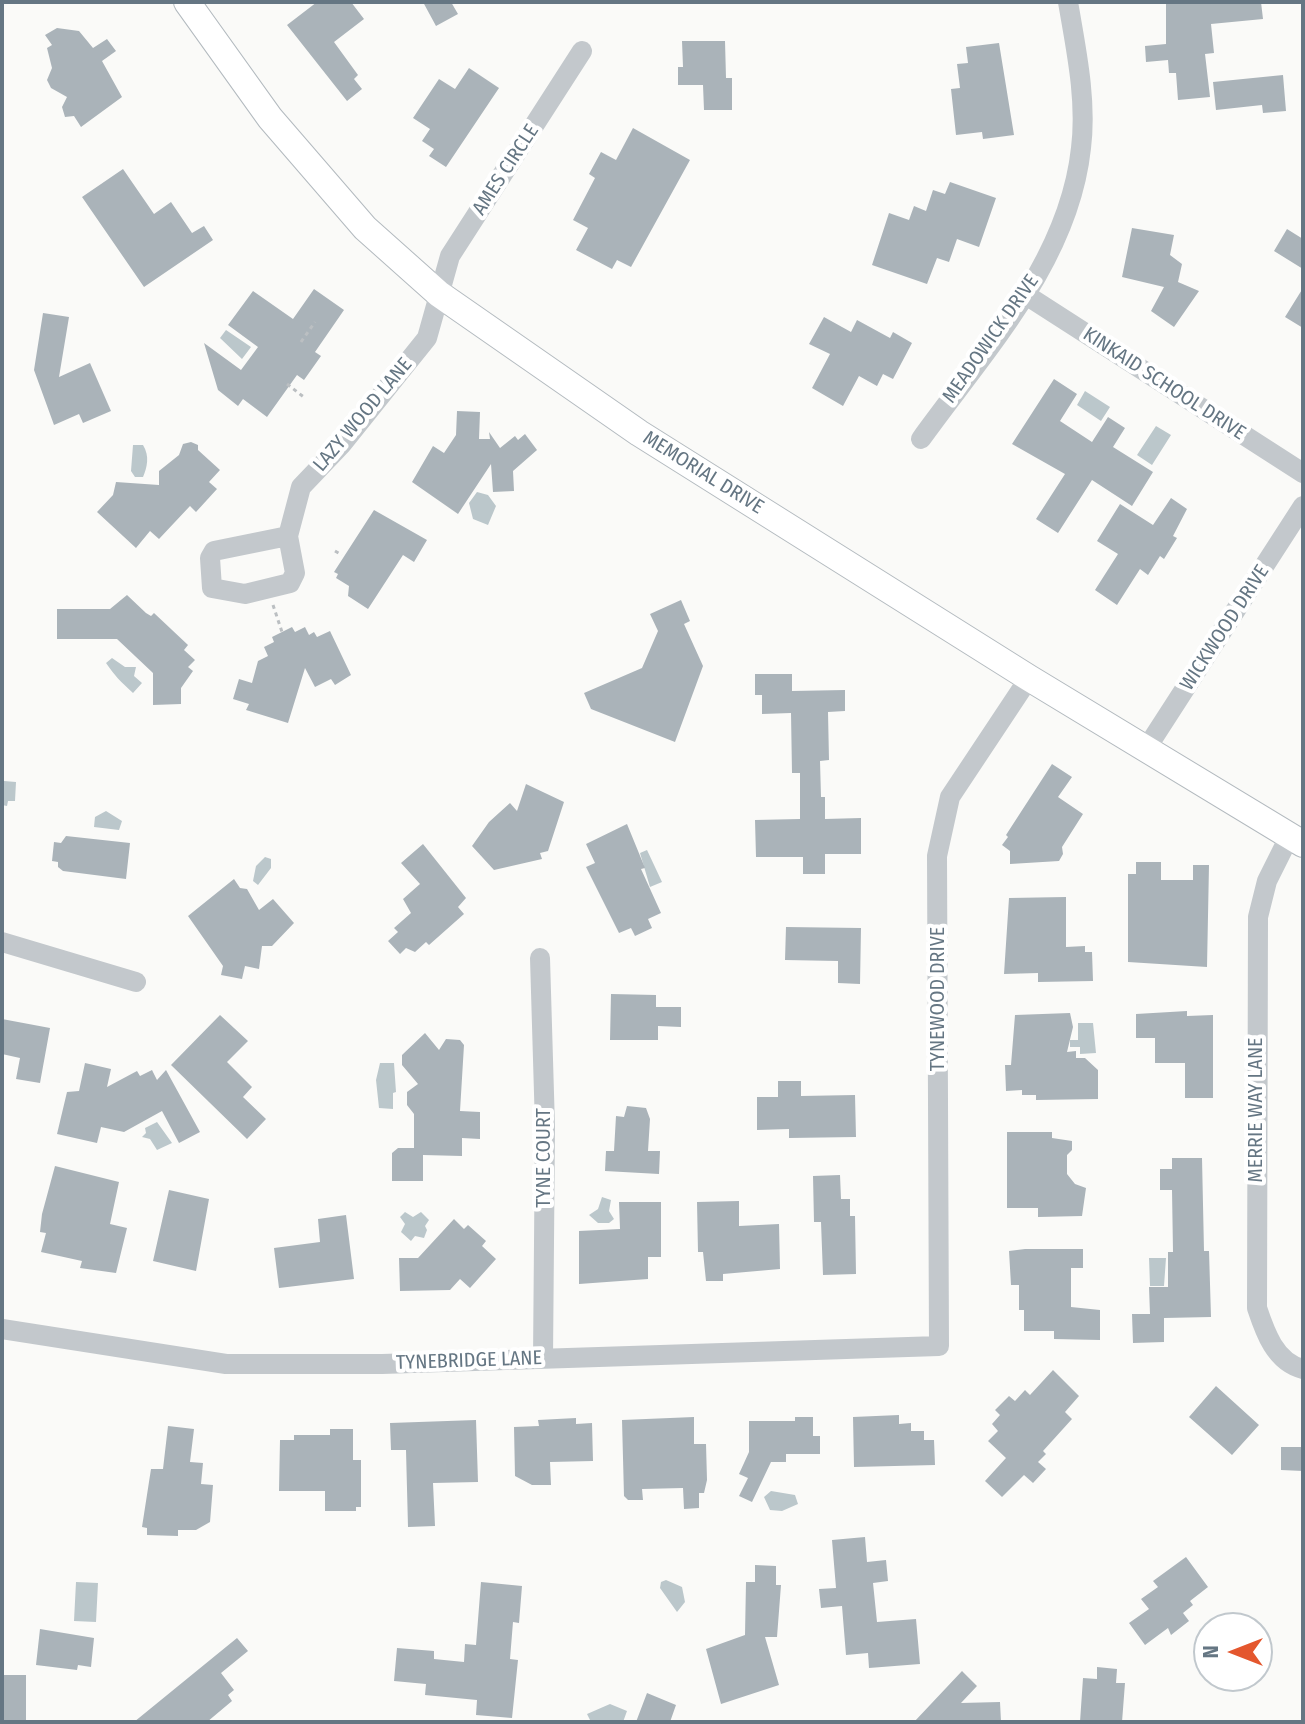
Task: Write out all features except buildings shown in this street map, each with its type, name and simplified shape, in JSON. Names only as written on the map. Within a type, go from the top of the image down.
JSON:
[{"type":"street","name":"MEADOWICK DRIVE","points":[[921,439],[1026,295],[1066,221],[1082,147],[1081,81],[1068,2]]},
{"type":"street","name":"MEMORIAL DRIVE","points":[[197,6],[270,118],[365,228],[439,294],[639,433],[1296,841]]},
{"type":"street","name":"AMES CIRCLE","points":[[439,294],[450,256],[582,51]]},
{"type":"street","name":"LAZY WOOD LANE","points":[[272,589],[290,583],[295,573],[288,536],[301,487],[342,444],[427,338],[439,294]]},
{"type":"street","name":"KINKAID SCHOOL DRIVE","points":[[1026,295],[1303,473]]},
{"type":"street","name":"WICKWOOD DRIVE","points":[[1146,749],[1303,506]]},
{"type":"street","points":[[272,589],[245,594],[212,588],[210,558],[214,551],[229,545],[288,536]]},
{"type":"street","name":"TYNEWOOD DRIVE","points":[[939,1346],[937,856],[950,797],[1029,678]]},
{"type":"street","name":"MERRIE WAY LANE","points":[[1296,841],[1267,881],[1258,917],[1257,1308],[1269,1343],[1295,1367],[1303,1369]]},
{"type":"street","points":[[2,942],[136,982]]},
{"type":"street","name":"TYNE COURT","points":[[540,958],[545,1127],[543,1358]]},
{"type":"street","name":"TYNEBRIDGE LANE","points":[[2,1329],[226,1364],[382,1364],[939,1346]]},
{"type":"path","points":[[301,342],[315,322]]},
{"type":"path","points":[[287,384],[305,398]]},
{"type":"path","points":[[335,551],[342,555]]},
{"type":"path","points":[[272,589],[274,609],[282,632]]},
{"type":"shaded area","points":[[226,330],[251,347],[242,359],[220,338]]},
{"type":"shaded area","points":[[1085,391],[1110,407],[1101,421],[1077,405]]},
{"type":"shaded area","points":[[1156,426],[1171,435],[1152,465],[1137,455]]},
{"type":"shaded area","points":[[133,445],[143,445],[147,453],[143,477],[135,477],[131,471]]},
{"type":"shaded area","points":[[477,492],[488,495],[496,506],[488,525],[473,519],[469,503]]},
{"type":"shaded area","points":[[112,658],[125,667],[136,667],[134,676],[142,683],[133,693],[106,663]]},
{"type":"shaded area","points":[[4,781],[16,782],[15,801],[8,801],[7,806],[2,805]]},
{"type":"shaded area","points":[[106,811],[122,821],[119,830],[94,827],[95,817]]},
{"type":"shaded area","points":[[647,850],[662,882],[650,887],[640,853]]},
{"type":"shaded area","points":[[265,857],[271,859],[271,868],[258,885],[253,881],[256,866]]},
{"type":"shaded area","points":[[1078,1023],[1093,1023],[1096,1053],[1080,1054],[1080,1047],[1070,1047],[1070,1040],[1078,1040]]},
{"type":"shaded area","points":[[380,1063],[394,1063],[396,1092],[393,1093],[393,1109],[379,1108],[376,1080]]},
{"type":"shaded area","points":[[157,1122],[172,1143],[157,1150],[150,1139],[142,1137],[146,1133],[145,1128]]},
{"type":"shaded area","points":[[602,1197],[611,1200],[609,1211],[614,1219],[609,1223],[598,1223],[589,1215],[598,1209]]},
{"type":"shaded area","points":[[405,1212],[413,1217],[421,1212],[429,1220],[424,1238],[415,1236],[411,1241],[401,1232],[405,1224],[400,1217]]},
{"type":"shaded area","points":[[1149,1258],[1166,1258],[1164,1286],[1150,1286]]},
{"type":"shaded area","points":[[771,1491],[795,1495],[798,1504],[782,1511],[770,1510],[764,1497]]},
{"type":"shaded area","points":[[666,1580],[682,1587],[685,1602],[677,1612],[660,1588],[661,1582]]},
{"type":"shaded area","points":[[76,1582],[98,1583],[96,1622],[74,1621]]},
{"type":"shaded area","points":[[610,1704],[627,1711],[623,1722],[591,1722],[587,1714]]}]
